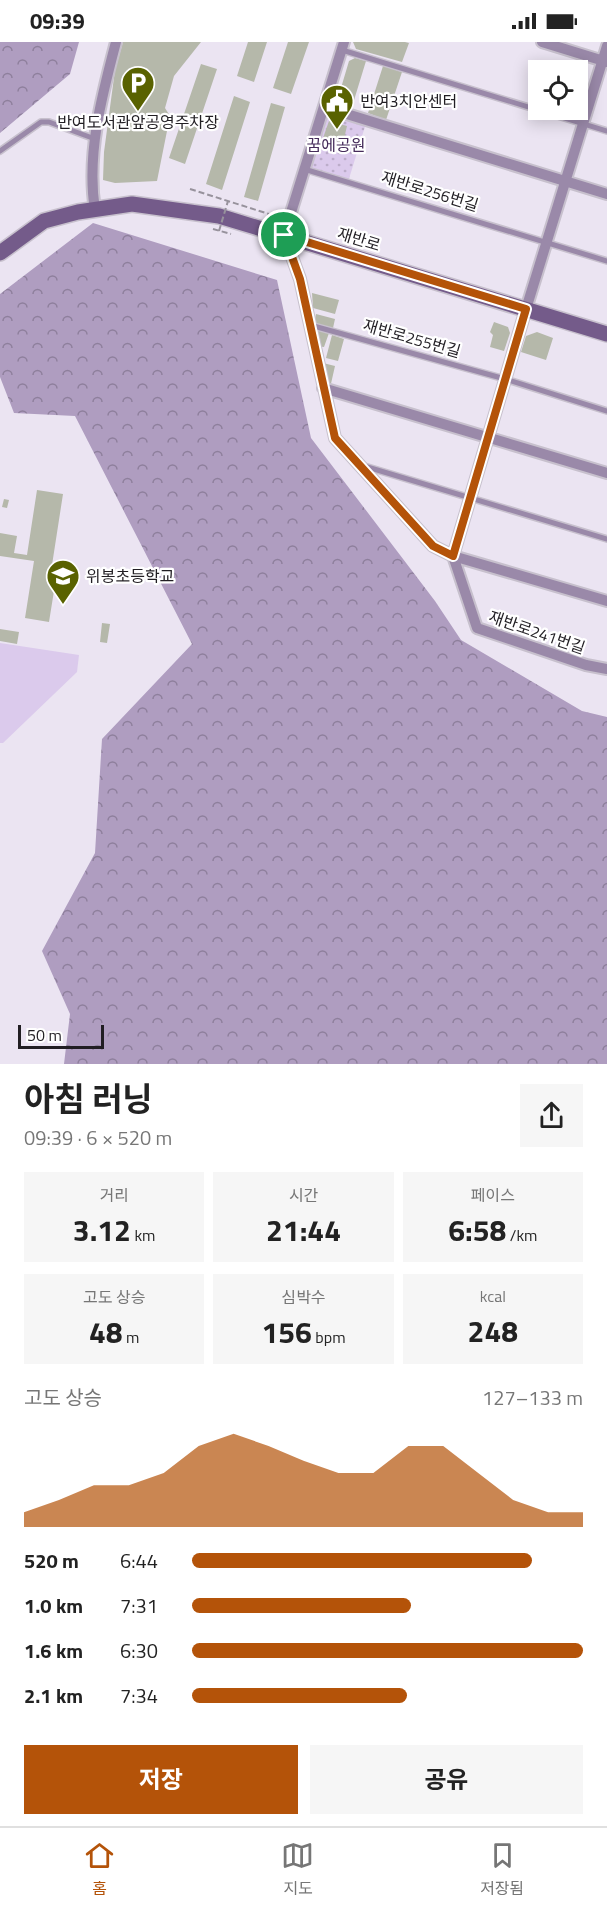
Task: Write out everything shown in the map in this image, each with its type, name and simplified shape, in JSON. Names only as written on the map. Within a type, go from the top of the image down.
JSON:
[{"type":"main road","name":"재반로","points":[[0,253],[44,221],[132,204],[219,216],[607,334]]},
{"type":"street","points":[[94,210],[91,189],[95,140],[107,77],[117,42]]},
{"type":"street","points":[[542,42],[605,61]]},
{"type":"street","points":[[343,46],[284,235],[300,279],[322,388],[335,438],[433,546],[453,556],[607,601]]},
{"type":"street","points":[[453,556],[546,243],[605,61],[607,46]]},
{"type":"street","points":[[324,107],[607,194]]},
{"type":"street","points":[[322,388],[607,473]]},
{"type":"street","name":"재반로241번길","points":[[453,556],[477,628],[586,665],[607,669]]},
{"type":"lane","points":[[343,46],[607,131]]},
{"type":"lane","points":[[0,151],[41,122],[49,122],[95,140]]},
{"type":"lane","name":"재반로256번길","points":[[304,169],[607,261]]},
{"type":"lane","name":"재반로255번길","points":[[310,325],[505,379]]},
{"type":"lane","points":[[505,379],[607,411]]},
{"type":"lane","points":[[358,464],[607,539]]},
{"type":"path","points":[[190,189],[272,215]]},
{"type":"path","points":[[219,231],[228,201]]},
{"type":"green space","points":[[0,42],[79,42],[70,74],[0,133]]},
{"type":"green space","name":"꿈에공원","points":[[324,107],[367,120],[348,182],[304,169]]},
{"type":"green space","points":[[93,223],[277,280],[311,438],[435,601],[461,640],[582,711],[607,717],[607,1064],[64,1064],[70,1014],[42,951],[95,853],[102,739],[192,644],[75,416],[14,413],[0,377],[0,294]]},
{"type":"green space","points":[[0,643],[79,655],[77,672],[3,743],[0,743]]},
{"type":"building","name":"반여도서관앞공영주차장","points":[[123,42],[201,42],[174,76],[165,108],[170,116],[157,181],[115,183],[103,180],[104,152],[115,70]]},
{"type":"building","points":[[248,42],[267,42],[254,82],[237,76]]},
{"type":"building","points":[[288,42],[309,42],[291,94],[273,88]]},
{"type":"building","points":[[353,42],[409,43],[402,62],[356,49]]},
{"type":"building","points":[[355,58],[366,61],[351,110],[341,107],[338,98],[349,61]]},
{"type":"building","points":[[201,64],[217,69],[185,164],[169,158]]},
{"type":"building","points":[[383,66],[402,72],[386,120],[368,113]]},
{"type":"building","points":[[234,96],[250,102],[222,190],[206,184]]},
{"type":"building","points":[[271,103],[285,107],[258,201],[244,197]]},
{"type":"building","points":[[329,121],[347,126],[343,143],[323,138]]},
{"type":"building","points":[[312,293],[339,300],[335,314],[313,308]]},
{"type":"building","points":[[316,314],[335,319],[333,328],[314,324]]},
{"type":"building","points":[[494,322],[508,327],[510,333],[504,351],[490,347],[493,335],[490,332]]},
{"type":"building","points":[[316,329],[329,333],[324,347],[316,346]]},
{"type":"building","points":[[537,332],[553,338],[546,360],[521,352],[526,336]]},
{"type":"building","points":[[332,335],[344,339],[338,361],[326,358]]},
{"type":"building","points":[[319,362],[335,366],[330,388]]},
{"type":"building","points":[[37,490],[63,494],[52,565],[58,566],[49,622],[25,618],[34,561],[0,556],[0,533],[17,536],[14,553],[27,555]]},
{"type":"building","points":[[4,499],[9,500],[7,508],[2,507]]},
{"type":"building","points":[[102,623],[110,624],[107,643],[100,642]]},
{"type":"building","points":[[0,629],[19,632],[17,644],[0,641]]},
{"type":"place","name":"반여도서관앞공영주차장","points":[[138,112]]},
{"type":"place","name":"반여3치안센터","points":[[337,130]]},
{"type":"place","name":"위봉초등학교","points":[[63,605]]},
{"type":"route","points":[[284,235],[526,309],[453,556],[433,546],[335,438],[322,388],[300,279],[284,235]]}]
